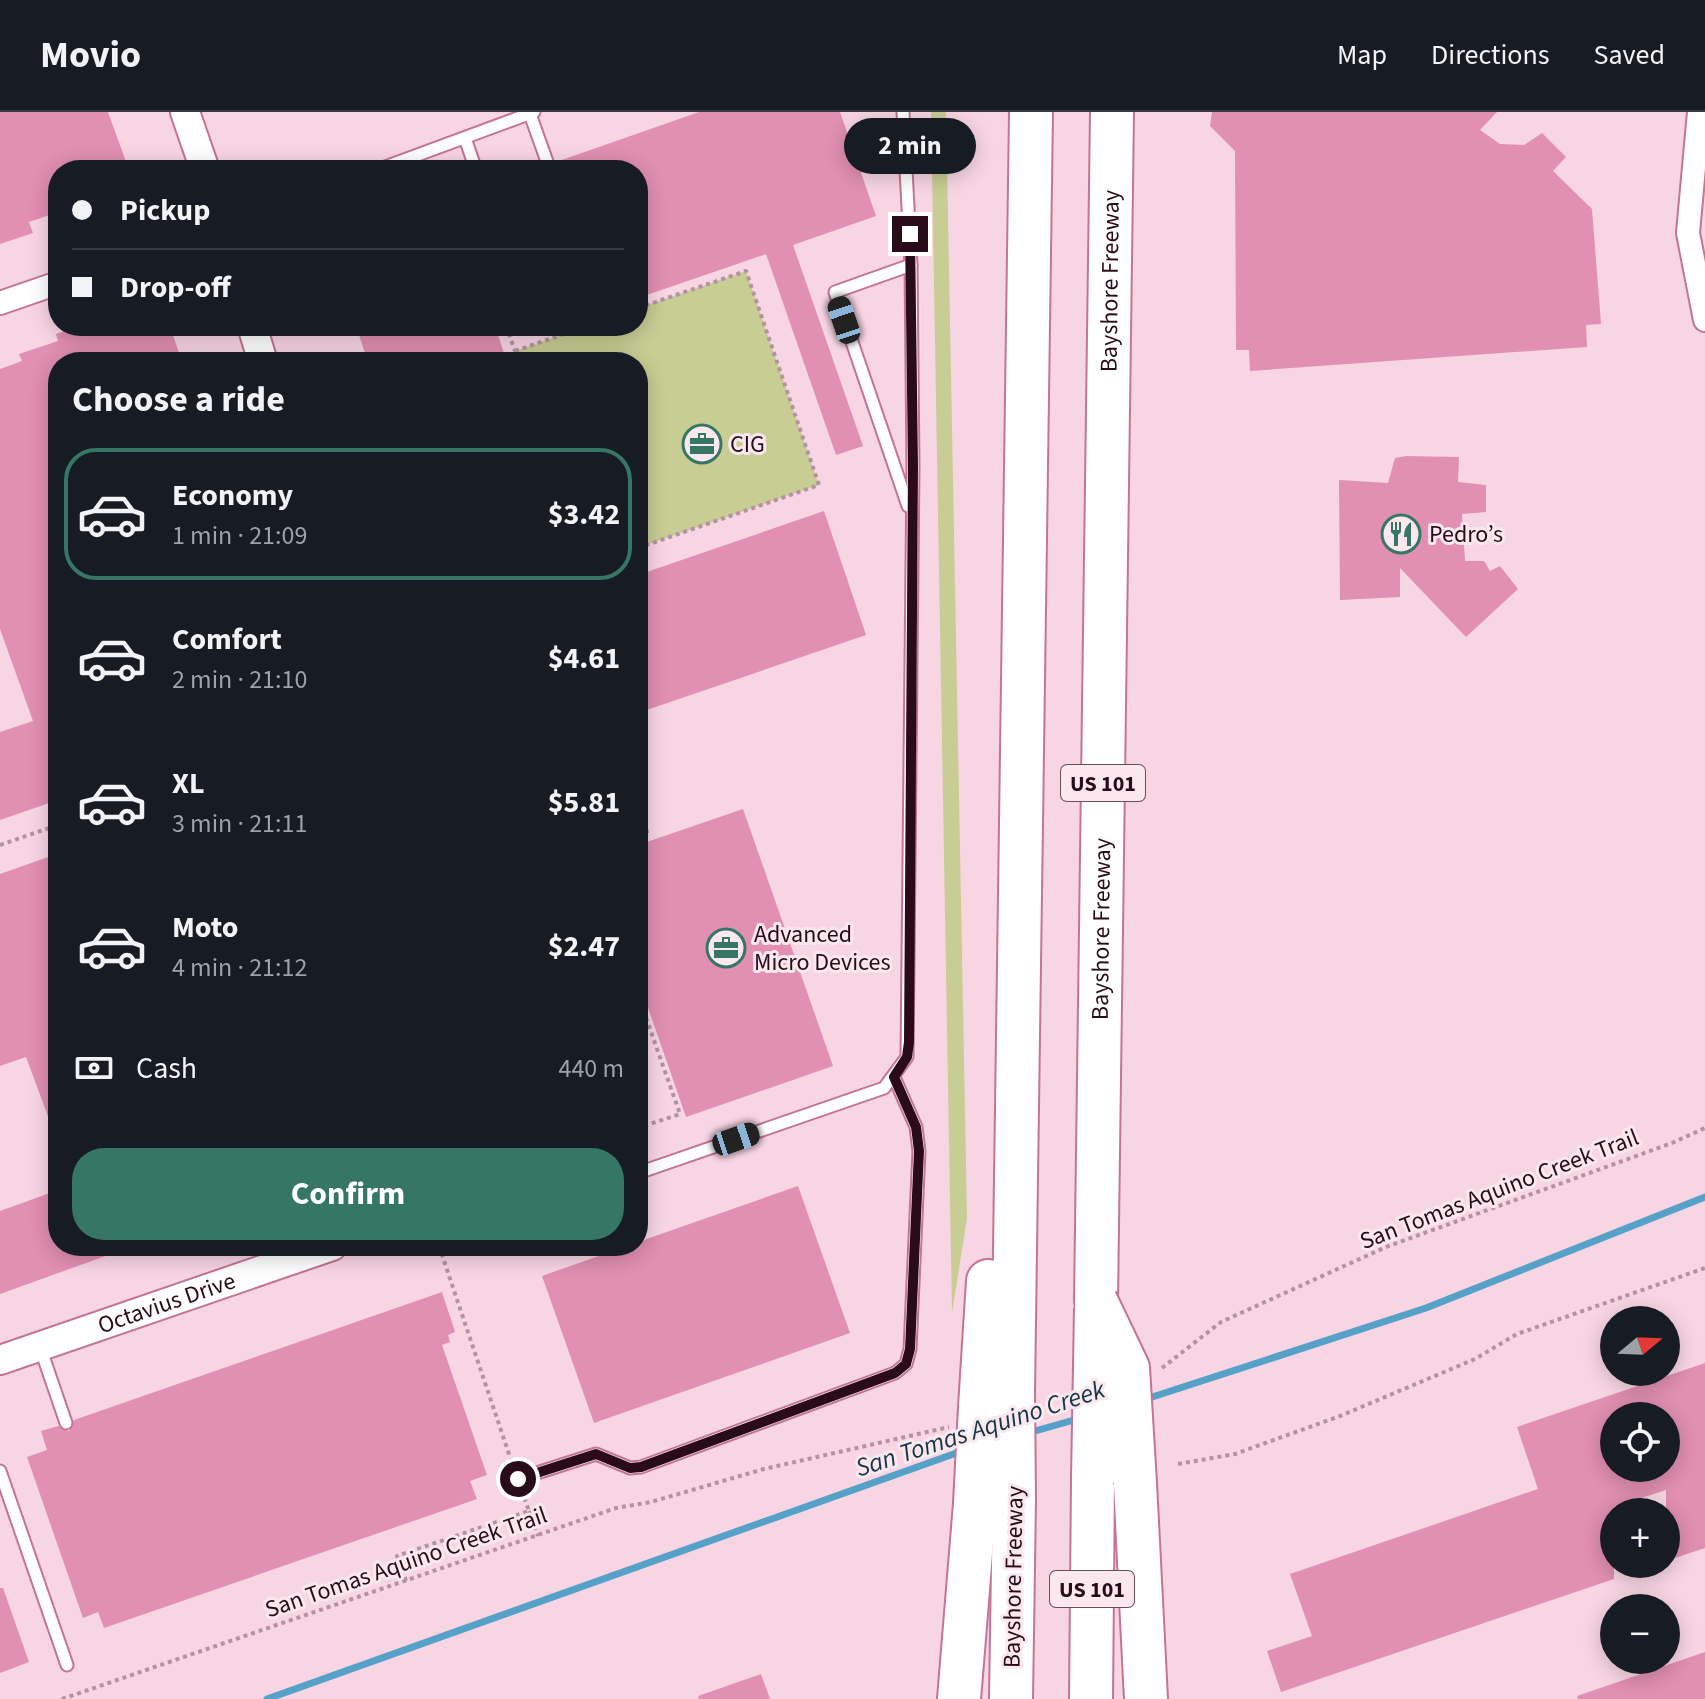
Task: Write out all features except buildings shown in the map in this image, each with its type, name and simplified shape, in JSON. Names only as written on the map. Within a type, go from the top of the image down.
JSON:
[{"type":"highway","points":[[1019,112],[1031,156]]},
{"type":"highway","name":"Bayshore Freeway","points":[[1011,1699],[994,1501],[997,1400],[1017,1126],[1031,112]]},
{"type":"highway","name":"Bayshore Freeway","points":[[1091,1699],[1112,112]]},
{"type":"highway","points":[[1111,190],[1135,112]]},
{"type":"highway","points":[[1096,1301],[1128,1368],[1146,1699]]},
{"type":"highway","points":[[959,1699],[994,1501]]},
{"type":"street","points":[[185,112],[202,160]]},
{"type":"street","points":[[1699,112],[1688,233],[1705,320]]},
{"type":"street","points":[[0,303],[48,286]]},
{"type":"street","name":"Octavius Drive","points":[[0,1360],[303,1256]]},
{"type":"lane","points":[[648,1170],[884,1088],[907,1057],[911,265],[903,112]]},
{"type":"lane","points":[[404,160],[532,113],[547,160]]},
{"type":"lane","points":[[465,138],[473,160]]},
{"type":"lane","points":[[910,513],[835,292],[911,265]]},
{"type":"lane","points":[[518,1479],[596,1454],[630,1468],[641,1467],[895,1373],[906,1364],[910,1349],[919,1151],[916,1127],[894,1077]]},
{"type":"lane","points":[[40,1347],[66,1423]]},
{"type":"lane","points":[[0,1471],[67,1665]]},
{"type":"path","points":[[648,305],[746,271],[819,485],[648,545]]},
{"type":"path","points":[[510,336],[515,351],[558,336]]},
{"type":"path","points":[[0,845],[48,828]]},
{"type":"path","points":[[648,1023],[680,1114],[648,1125]]},
{"type":"path","name":"San Tomas Aquino Creek Trail","points":[[1306,1286],[1386,1247],[1672,1143],[1705,1128]]},
{"type":"path","points":[[442,1256],[538,1536]]},
{"type":"path","points":[[1178,1464],[1235,1454],[1340,1416],[1475,1359],[1517,1334],[1705,1268]]},
{"type":"path","name":"San Tomas Aquino Creek Trail","points":[[62,1699],[616,1508],[651,1502],[764,1469]]},
{"type":"path","points":[[406,1581],[397,1556],[529,1511]]},
{"type":"green space","points":[[931,112],[946,112],[967,1218],[952,1313]]},
{"type":"green space","points":[[746,271],[819,485],[648,545],[648,352],[515,351],[558,336],[648,336],[648,305]]},
{"type":"waterway","name":"San Tomas Aquino Creek","points":[[1143,1400],[1426,1308],[1705,1197]]},
{"type":"waterway","name":"San Tomas Aquino Creek","points":[[1028,1433],[1081,1418]]},
{"type":"waterway","name":"San Tomas Aquino Creek","points":[[267,1699],[962,1451]]},
{"type":"place","name":"CIG","points":[[702,444]]},
{"type":"place","name":"Pedro’s","points":[[1401,534]]},
{"type":"place","name":"Advanced Micro Devices","points":[[726,948]]},
{"type":"route","points":[[518,1479],[596,1454],[630,1468],[641,1467],[895,1373],[906,1364],[910,1349],[919,1151],[916,1127],[894,1077],[907,1057],[909,1042],[910,513],[913,467],[910,234]]}]
